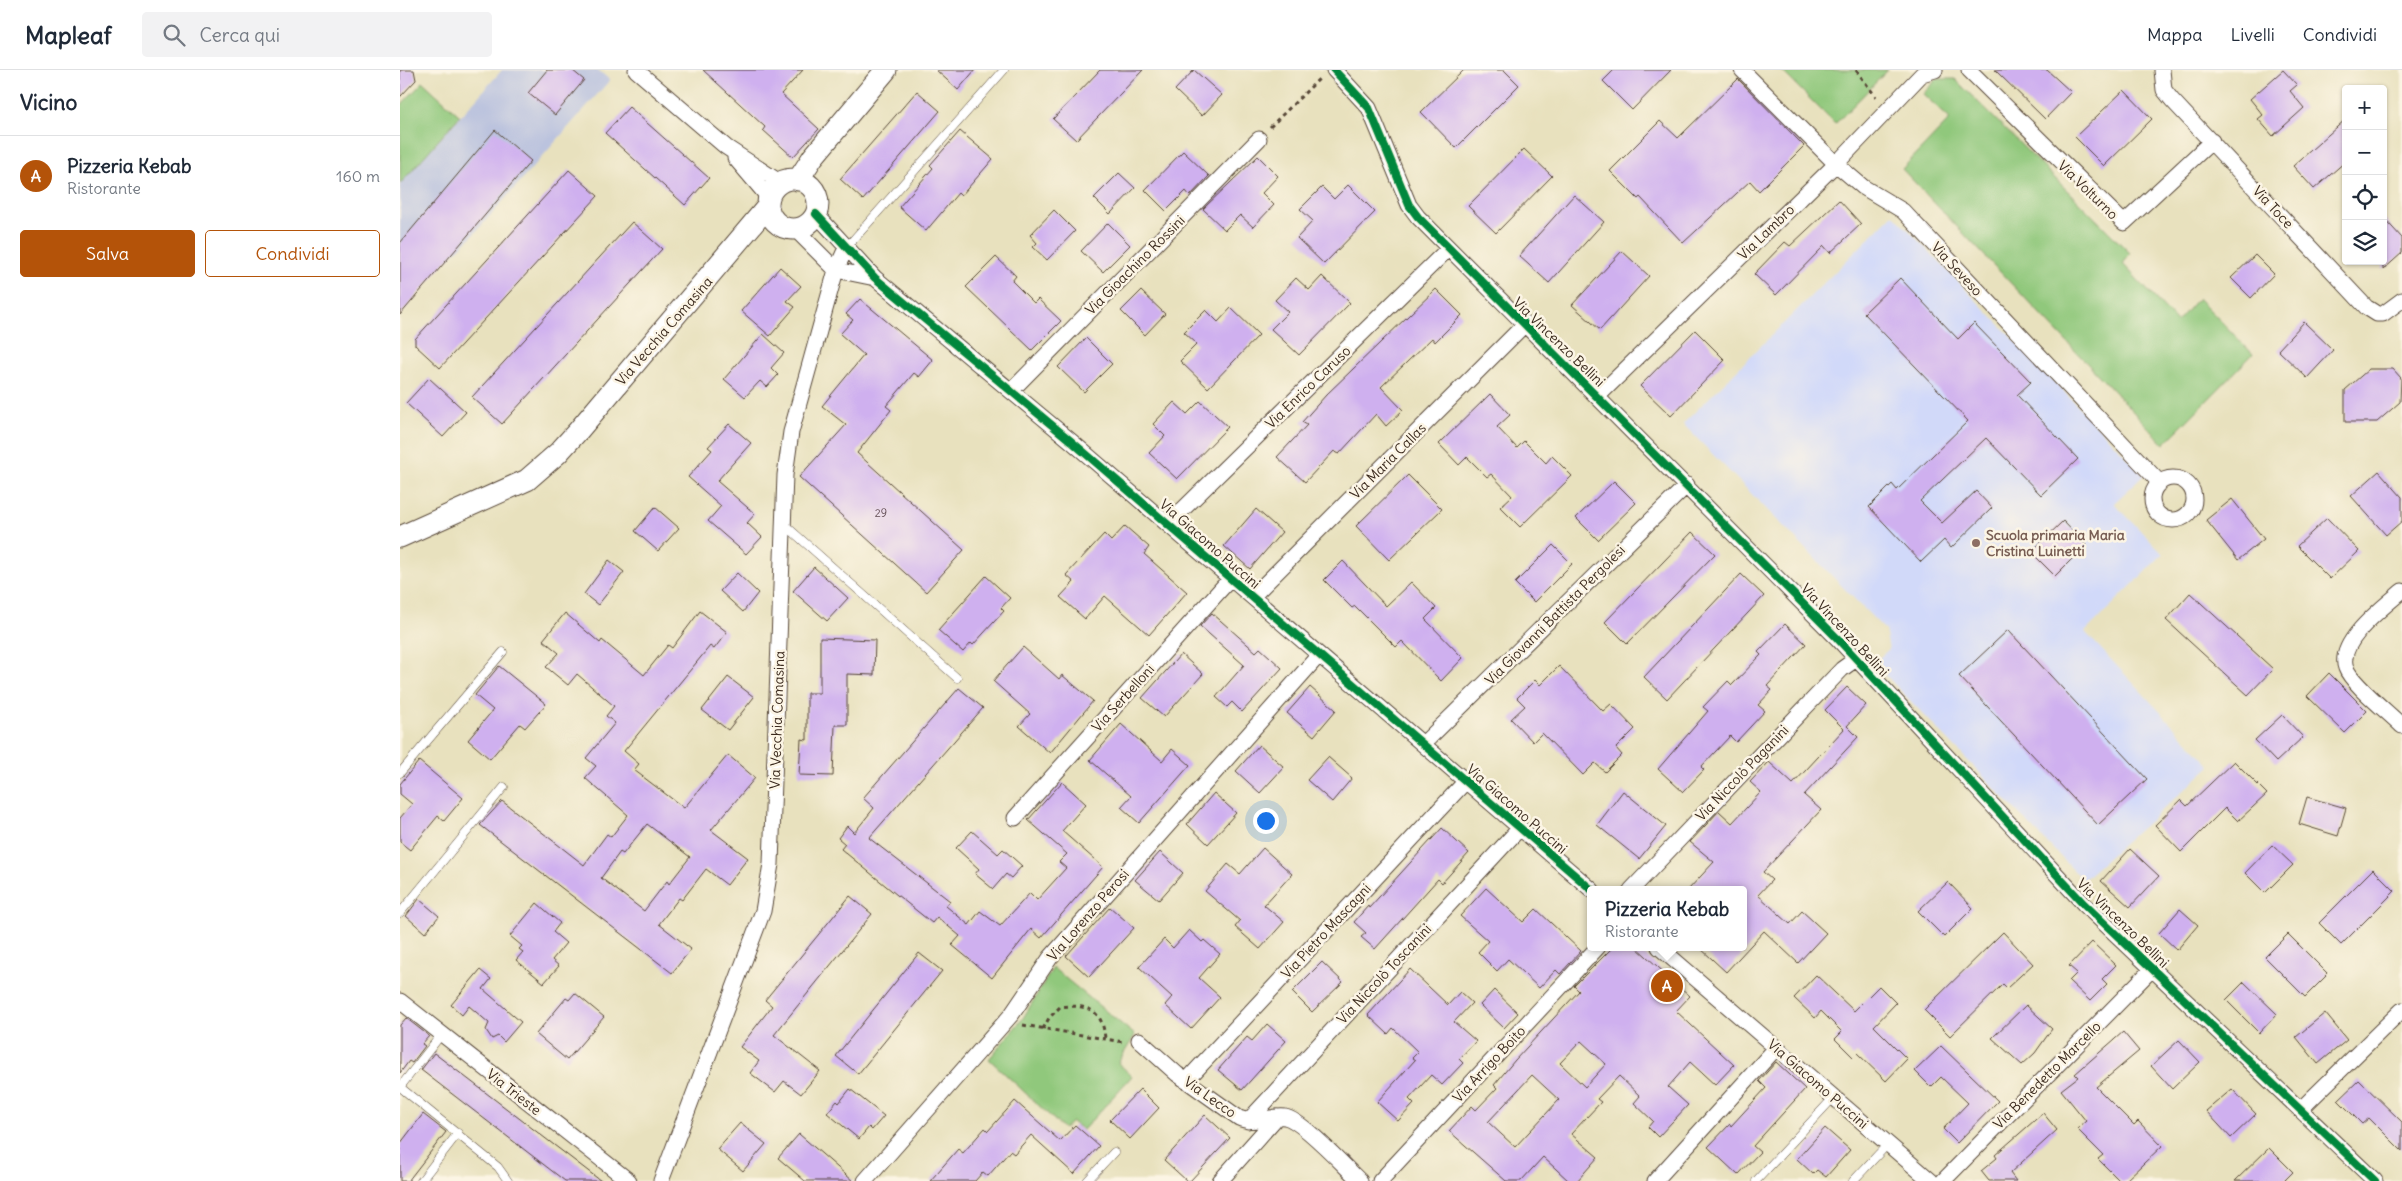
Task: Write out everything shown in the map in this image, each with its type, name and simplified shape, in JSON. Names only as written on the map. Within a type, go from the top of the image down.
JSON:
[{"type":"street","points":[[636,70],[726,147],[786,192],[817,198],[816,214]]},
{"type":"street","name":"Via Vecchia Comasina","points":[[400,537],[527,480],[545,466],[578,431],[730,254],[786,192],[886,70]]},
{"type":"street","name":"Via Seveso","points":[[1742,70],[1836,164],[1863,187],[1903,211],[2160,482]]},
{"type":"street","name":"Via Lambro","points":[[1597,397],[1836,164],[1922,74],[1935,70]]},
{"type":"street","name":"Via Volturno","points":[[1969,70],[2124,223],[2212,141]]},
{"type":"street","name":"Via Toce","points":[[2162,70],[2164,90],[2366,307],[2377,314],[2383,314],[2402,300]]},
{"type":"street","name":"Via Vincenzo Bellini","points":[[1328,73],[1369,108],[1409,205],[1448,249],[1687,485],[1856,659],[2066,885],[2375,1181]]},
{"type":"street","name":"Via Gioachino Rossini","points":[[1011,391],[1259,138]]},
{"type":"street","points":[[786,192],[770,214],[788,227],[836,270]]},
{"type":"street","name":"Via Vecchia Comasina","points":[[730,254],[788,227],[805,226],[816,214]]},
{"type":"street","name":"Via Giacomo Puccini","points":[[816,214],[875,278],[1168,524],[1587,886]]},
{"type":"street","name":"Via Vecchia Comasina","points":[[661,1181],[710,1056],[763,911],[768,892],[771,864],[785,474],[791,432],[836,270],[846,248]]},
{"type":"street","name":"Via Enrico Caruso","points":[[1168,524],[1448,249]]},
{"type":"street","name":"Via Giacomo Puccini","points":[[836,270],[875,278]]},
{"type":"street","name":"Via Maria Callas","points":[[1252,596],[1524,325]]},
{"type":"street","name":"Via Giovanni Battista Pergolesi","points":[[1423,744],[1687,485]]},
{"type":"street","name":"Via Serbelloni","points":[[1015,818],[1231,578]]},
{"type":"street","points":[[2402,591],[2354,637],[2346,650],[2344,659],[2348,673],[2402,726]]},
{"type":"street","name":"Via Lorenzo Perosi","points":[[865,1181],[1015,1019],[1050,958],[1319,655]]},
{"type":"street","name":"Via Niccolò Paganini","points":[[1635,886],[1836,676],[1856,659]]},
{"type":"street","name":"Via Pietro Mascagni","points":[[1186,1081],[1466,782]]},
{"type":"street","name":"Via Niccolò Toscanini","points":[[1248,1121],[1520,828]]},
{"type":"street","name":"Via Arrigo Boito","points":[[1380,1181],[1594,951]]},
{"type":"street","name":"Via Giacomo Puccini","points":[[1664,951],[1931,1181]]},
{"type":"street","name":"Via Benedetto Marcello","points":[[1943,1181],[2152,969]]},
{"type":"street","name":"Via Trieste","points":[[400,1001],[629,1181]]},
{"type":"street","points":[[2301,1109],[2402,1010]]},
{"type":"street","name":"Via Lecco","points":[[1133,1042],[1239,1118],[1248,1121],[1278,1117],[1286,1118],[1301,1126],[1360,1181]]},
{"type":"street","points":[[1655,1181],[1776,1048]]},
{"type":"street","points":[[1220,1181],[1278,1117]]},
{"type":"lane","points":[[846,248],[1004,70]]},
{"type":"lane","points":[[784,524],[957,678]]},
{"type":"lane","points":[[400,773],[503,652]]},
{"type":"lane","points":[[400,913],[504,787]]},
{"type":"lane","points":[[441,1035],[400,1087],[498,1167],[508,1181]]},
{"type":"lane","points":[[1756,1181],[1834,1097]]},
{"type":"lane","points":[[420,1181],[458,1133]]},
{"type":"lane","points":[[1853,1181],[1888,1144]]},
{"type":"lane","points":[[1087,1181],[1114,1152]]},
{"type":"path","points":[[1856,70],[1886,110]]},
{"type":"path","points":[[1259,138],[1328,73]]},
{"type":"path","points":[[1043,1029],[1048,1018],[1060,1007],[1082,1006],[1100,1018],[1105,1039]]},
{"type":"path","points":[[1015,1019],[1043,1029],[1133,1042]]},
{"type":"shaded area","points":[[502,70],[598,70],[610,80],[473,235],[400,306],[400,184]]},
{"type":"shaded area","name":"Scuola primaria Maria Cristina Luinetti","points":[[1893,214],[2144,475],[2114,503],[2163,554],[2085,632],[2211,766],[2083,880],[1874,663],[1889,649],[1885,630],[1683,424]]},
{"type":"green space","points":[[1781,70],[1888,70],[1835,124]]},
{"type":"green space","points":[[1937,79],[1955,79],[2130,253],[2123,264],[2177,322],[2198,298],[2253,354],[2164,444],[1902,169],[1950,119],[1923,94]]},
{"type":"green space","points":[[423,82],[460,116],[400,184],[400,106]]},
{"type":"green space","points":[[1053,968],[1135,1035],[1118,1063],[1132,1076],[1083,1130],[1072,1122],[1064,1129],[989,1059],[1023,1018]]},
{"type":"building","points":[[400,70],[414,70],[416,80],[400,97]]},
{"type":"building","points":[[547,70],[572,70],[584,80],[555,115],[528,93]]},
{"type":"building","points":[[703,70],[803,70],[781,94],[819,129],[793,157],[763,130],[765,127]]},
{"type":"building","points":[[936,70],[975,70],[958,90]]},
{"type":"building","points":[[1100,70],[1143,70],[1076,140],[1053,119]]},
{"type":"building","points":[[1194,70],[1222,95],[1202,116],[1175,90]]},
{"type":"building","points":[[1464,70],[1504,70],[1519,85],[1456,148],[1421,112]]},
{"type":"building","points":[[1614,70],[1671,70],[1632,110],[1603,81]]},
{"type":"building","points":[[1995,70],[2047,70],[2071,92],[2045,119]]},
{"type":"building","points":[[2283,70],[2297,85],[2290,91],[2304,108],[2273,136],[2258,119],[2263,115],[2250,99]]},
{"type":"building","points":[[1738,79],[1804,146],[1759,191],[1750,181],[1683,243],[1640,197],[1638,199],[1610,171],[1660,121],[1678,138]]},
{"type":"building","points":[[2124,90],[2152,119],[2104,166],[2075,137]]},
{"type":"building","points":[[917,91],[940,111],[863,200],[840,179]]},
{"type":"building","points":[[629,107],[709,178],[685,205],[605,133]]},
{"type":"building","points":[[2342,123],[2342,164],[2314,189],[2293,166]]},
{"type":"building","points":[[495,130],[531,161],[400,315],[400,243]]},
{"type":"building","points":[[960,131],[993,159],[961,196],[958,193],[926,231],[899,207],[933,168],[930,165]]},
{"type":"building","points":[[1524,149],[1552,176],[1496,233],[1468,206]]},
{"type":"building","points":[[1183,151],[1209,176],[1190,196],[1186,191],[1166,211],[1145,190]]},
{"type":"building","points":[[1258,156],[1278,176],[1262,193],[1274,205],[1253,227],[1240,215],[1225,230],[1203,209]]},
{"type":"building","points":[[569,170],[598,196],[440,368],[415,345],[415,339]]},
{"type":"building","points":[[1119,173],[1135,188],[1110,214],[1094,198]]},
{"type":"building","points":[[1348,185],[1375,212],[1324,264],[1297,238],[1313,221],[1300,209],[1322,187],[1334,199]]},
{"type":"building","points":[[1574,195],[1604,222],[1549,283],[1519,256]]},
{"type":"building","points":[[1839,200],[1861,224],[1830,253],[1824,246],[1776,295],[1754,274],[1785,242],[1790,246]]},
{"type":"building","points":[[1054,210],[1075,231],[1047,260],[1033,247],[1037,243],[1030,235]]},
{"type":"building","points":[[2387,221],[2402,238],[2402,253],[2383,270],[2383,265],[2387,265]]},
{"type":"building","points":[[632,222],[662,249],[502,424],[472,397]]},
{"type":"building","points":[[1108,223],[1130,245],[1103,272],[1081,251]]},
{"type":"building","points":[[1622,251],[1649,276],[1600,330],[1572,305]]},
{"type":"building","points":[[2255,255],[2274,274],[2251,298],[2231,278]]},
{"type":"building","points":[[996,257],[1016,276],[1012,281],[1034,303],[1038,299],[1061,321],[1032,350],[966,287]]},
{"type":"building","points":[[780,267],[801,286],[787,301],[795,307],[770,336],[741,311]]},
{"type":"building","points":[[1322,276],[1350,303],[1299,355],[1271,329],[1288,312],[1275,300],[1296,278],[1309,290]]},
{"type":"building","points":[[1900,278],[1958,339],[1974,323],[2031,382],[2017,395],[2078,459],[2041,495],[1986,438],[1920,501],[1942,523],[1976,491],[1992,508],[1951,548],[1944,540],[1921,562],[1869,507],[1892,484],[1897,490],[1968,421],[1864,313]]},
{"type":"building","points":[[1436,289],[1462,315],[1435,342],[1432,338],[1381,387],[1403,410],[1386,426],[1376,414],[1339,454],[1334,451],[1305,482],[1277,457],[1307,425],[1302,422],[1326,395]]},
{"type":"building","points":[[1141,291],[1165,314],[1145,335],[1121,311]]},
{"type":"building","points":[[860,299],[933,360],[919,377],[914,373],[886,406],[891,410],[857,453],[964,550],[926,592],[799,477],[846,425],[822,406],[864,355],[840,334],[853,320],[846,314]]},
{"type":"building","points":[[1231,308],[1259,335],[1208,388],[1180,361],[1197,344],[1184,332],[1206,310],[1218,322]]},
{"type":"building","points":[[2304,322],[2333,350],[2307,378],[2278,350]]},
{"type":"building","points":[[1695,330],[1725,360],[1671,416],[1640,386]]},
{"type":"building","points":[[763,334],[784,353],[771,368],[778,375],[767,387],[760,381],[745,397],[724,379]]},
{"type":"building","points":[[1086,338],[1112,364],[1084,392],[1058,367]]},
{"type":"building","points":[[2369,369],[2393,369],[2401,378],[2400,402],[2377,422],[2345,422],[2345,390]]},
{"type":"building","points":[[429,378],[466,412],[443,437],[406,403]]},
{"type":"building","points":[[1490,394],[1510,415],[1497,427],[1517,448],[1524,441],[1546,463],[1552,456],[1572,476],[1520,527],[1500,507],[1512,496],[1491,474],[1487,477],[1467,457],[1459,465],[1439,444]]},
{"type":"building","points":[[1200,401],[1228,427],[1177,479],[1149,453],[1165,436],[1153,424],[1174,402],[1187,414]]},
{"type":"building","points":[[729,424],[751,443],[717,481],[755,514],[747,523],[762,537],[746,554],[708,521],[721,506],[688,477],[712,450],[708,447]]},
{"type":"building","points":[[2379,471],[2402,497],[2402,521],[2386,535],[2351,496]]},
{"type":"building","points":[[1408,475],[1442,509],[1389,560],[1356,526]]},
{"type":"building","points":[[1614,481],[1636,503],[1598,540],[1576,518]]},
{"type":"building","points":[[2232,499],[2264,539],[2238,560],[2206,520]]},
{"type":"building","points":[[655,507],[679,528],[658,551],[635,531]]},
{"type":"building","points":[[1256,509],[1282,532],[1250,569],[1224,546]]},
{"type":"building","points":[[2327,518],[2359,551],[2330,579],[2297,546]]},
{"type":"building","points":[[2063,521],[2086,545],[2055,576],[2031,552]]},
{"type":"building","points":[[1125,526],[1149,547],[1144,554],[1187,592],[1149,635],[1105,596],[1085,619],[1060,597],[1074,582],[1066,575],[1104,534],[1111,541]]},
{"type":"building","points":[[1692,532],[1715,554],[1627,644],[1605,622]]},
{"type":"building","points":[[1553,545],[1572,564],[1534,602],[1515,583]]},
{"type":"building","points":[[609,560],[624,572],[598,605],[584,594]]},
{"type":"building","points":[[1343,561],[1386,606],[1411,582],[1436,608],[1425,619],[1463,658],[1441,681],[1402,641],[1396,647],[1355,606],[1352,608],[1324,580]]},
{"type":"building","points":[[814,567],[848,598],[827,621],[793,591]]},
{"type":"building","points":[[737,573],[758,593],[743,612],[720,591]]},
{"type":"building","points":[[1741,574],[1764,596],[1667,699],[1644,677]]},
{"type":"building","points":[[986,576],[1010,598],[1001,608],[1004,611],[973,645],[971,643],[963,652],[938,630]]},
{"type":"building","points":[[2190,593],[2273,669],[2248,695],[2166,620]]},
{"type":"building","points":[[700,611],[727,632],[714,649],[710,646],[624,751],[639,764],[634,770],[684,808],[728,755],[755,778],[711,830],[748,858],[727,885],[706,869],[682,900],[679,898],[659,924],[691,949],[672,973],[480,825],[502,801],[584,865],[607,834],[611,837],[628,815],[585,778],[596,766],[586,758],[615,723],[606,716],[614,706],[577,674],[568,685],[546,667],[559,653],[543,640],[565,613],[600,643],[602,640],[644,675],[668,645],[672,648]],"holes":[[[647,824],[690,857],[669,884],[667,881],[644,911],[601,878],[620,852],[623,854]]]},
{"type":"building","points":[[1212,613],[1256,652],[1260,648],[1282,668],[1242,712],[1232,702],[1227,707],[1216,697],[1244,665],[1200,626]]},
{"type":"building","points":[[1785,624],[1806,644],[1767,686],[1772,690],[1758,705],[1765,711],[1736,742],[1730,736],[1701,767],[1704,770],[1683,792],[1658,769],[1708,711],[1703,707],[1728,681],[1732,685],[1761,655],[1758,652]]},
{"type":"building","points":[[2008,630],[2147,779],[2098,825],[1959,676]]},
{"type":"building","points":[[820,638],[875,640],[874,675],[847,674],[847,725],[835,725],[833,776],[799,775],[801,739],[807,740],[807,693],[820,693]]},
{"type":"building","points":[[1023,647],[1059,679],[1062,675],[1093,701],[1050,753],[1019,726],[1030,714],[993,681]]},
{"type":"building","points":[[1181,654],[1203,674],[1164,717],[1142,698]]},
{"type":"building","points":[[499,666],[546,704],[525,728],[520,724],[490,759],[468,740],[493,710],[475,695]]},
{"type":"building","points":[[1559,666],[1603,711],[1611,704],[1635,729],[1616,748],[1622,755],[1605,772],[1595,763],[1583,775],[1542,733],[1533,742],[1511,719],[1525,706],[1517,698],[1535,680],[1540,685]]},
{"type":"building","points":[[2329,673],[2367,711],[2345,733],[2307,696]]},
{"type":"building","points":[[728,677],[754,697],[728,730],[702,710]]},
{"type":"building","points":[[1310,687],[1336,710],[1314,736],[1287,713]]},
{"type":"building","points":[[1847,687],[1866,705],[1847,726],[1858,737],[1804,795],[1821,810],[1763,872],[1772,880],[1758,895],[1790,924],[1802,911],[1826,933],[1798,963],[1764,931],[1747,949],[1747,886],[1692,886],[1714,862],[1690,842],[1719,811],[1732,823],[1761,792],[1750,782],[1769,762],[1793,784],[1844,729],[1825,710]]},
{"type":"building","points":[[959,688],[983,708],[869,838],[950,901],[946,906],[969,925],[980,911],[1000,926],[1030,893],[1037,900],[1066,868],[1059,862],[1067,854],[1028,820],[1062,782],[1086,804],[1062,831],[1103,867],[1041,938],[1031,929],[992,978],[952,945],[960,936],[937,917],[932,923],[897,895],[841,849],[845,844],[838,838],[847,826],[854,833],[874,808],[863,798]]},
{"type":"building","points":[[2282,715],[2303,737],[2276,762],[2255,740]]},
{"type":"building","points":[[1121,724],[1162,761],[1172,749],[1190,765],[1139,823],[1121,807],[1131,796],[1090,760]]},
{"type":"building","points":[[1259,745],[1284,767],[1260,793],[1236,771]]},
{"type":"building","points":[[1328,757],[1352,778],[1332,802],[1307,780]]},
{"type":"building","points":[[419,761],[463,798],[444,821],[438,816],[410,850],[400,842],[400,818],[412,804],[400,794],[400,784]]},
{"type":"building","points":[[2234,761],[2267,794],[2238,821],[2225,808],[2181,852],[2155,825],[2181,800],[2187,806]]},
{"type":"building","points":[[1623,791],[1666,826],[1639,859],[1597,825]]},
{"type":"building","points":[[1214,793],[1236,813],[1208,844],[1187,824]]},
{"type":"building","points":[[2307,797],[2346,808],[2338,836],[2299,824]]},
{"type":"building","points":[[1442,828],[1469,853],[1442,883],[1438,879],[1375,949],[1361,937],[1366,933],[1354,922]]},
{"type":"building","points":[[972,831],[998,854],[1003,849],[1022,866],[1011,878],[1006,874],[993,889],[975,874],[979,869],[956,848]]},
{"type":"building","points":[[2272,845],[2293,865],[2265,893],[2245,873]]},
{"type":"building","points":[[1263,848],[1292,874],[1264,905],[1284,922],[1260,949],[1235,927],[1240,921],[1205,891],[1228,864],[1240,874]]},
{"type":"building","points":[[2130,849],[2159,876],[2130,907],[2101,881]]},
{"type":"building","points":[[1160,852],[1183,873],[1159,900],[1135,880]]},
{"type":"building","points":[[2373,869],[2395,891],[2341,945],[2319,923]]},
{"type":"building","points":[[1948,882],[1973,908],[1944,937],[1918,911]]},
{"type":"building","points":[[1486,888],[1523,922],[1536,909],[1581,951],[1560,974],[1556,970],[1539,988],[1508,959],[1497,971],[1478,952],[1488,941],[1460,916]]},
{"type":"building","points":[[850,896],[872,914],[774,1035],[820,1071],[801,1094],[784,1081],[775,1092],[750,1073],[759,1061],[740,1047],[772,1006],[765,1000]]},
{"type":"building","points":[[419,899],[439,916],[425,933],[406,916]]},
{"type":"building","points":[[537,903],[560,923],[553,932],[566,943],[552,960],[559,966],[544,983],[516,960],[523,952],[519,949],[522,946],[510,936]]},
{"type":"building","points":[[1110,907],[1134,928],[1089,977],[1066,956]]},
{"type":"building","points":[[2180,909],[2198,925],[2177,950],[2159,933]]},
{"type":"building","points":[[1189,930],[1202,942],[1204,940],[1220,954],[1199,978],[1220,997],[1191,1029],[1165,1005],[1172,997],[1139,967],[1164,939],[1173,948]]},
{"type":"building","points":[[2003,932],[2033,964],[2007,988],[2003,984],[1950,1036],[1924,1010]]},
{"type":"building","points":[[2288,934],[2328,974],[2305,997],[2265,957]]},
{"type":"building","points":[[2092,942],[2116,965],[2102,979],[2107,984],[2090,1001],[2069,981],[2077,973],[2069,966]]},
{"type":"building","points":[[1609,951],[1640,951],[1690,996],[1676,1011],[1734,1065],[1715,1085],[1690,1062],[1668,1087],[1688,1105],[1658,1137],[1648,1127],[1653,1121],[1634,1103],[1640,1096],[1619,1076],[1597,1099],[1601,1102],[1571,1134],[1598,1157],[1577,1181],[1569,1181],[1543,1157],[1521,1181],[1506,1181],[1449,1131],[1472,1106],[1476,1110],[1497,1088],[1494,1085],[1515,1060],[1579,991],[1574,986]],"holes":[[[1581,1041],[1606,1064],[1585,1087],[1560,1063]],[[1532,1075],[1559,1100],[1515,1147],[1488,1122]]]},
{"type":"building","points":[[1703,951],[1745,951],[1726,972]]},
{"type":"building","points":[[919,953],[942,971],[858,1074],[836,1056]]},
{"type":"building","points":[[1322,962],[1343,982],[1312,1012],[1292,992]]},
{"type":"building","points":[[1410,969],[1448,1005],[1460,992],[1472,1003],[1454,1022],[1476,1041],[1459,1059],[1463,1063],[1442,1085],[1431,1075],[1409,1099],[1414,1104],[1398,1121],[1377,1102],[1415,1060],[1412,1058],[1418,1052],[1393,1028],[1388,1034],[1368,1015]]},
{"type":"building","points":[[480,970],[491,979],[483,989],[521,1022],[504,1042],[498,1036],[492,1039],[486,1030],[489,1023],[469,1006],[462,1015],[451,1005]]},
{"type":"building","points":[[1816,975],[1854,1011],[1879,986],[1896,1003],[1874,1026],[1907,1059],[1886,1081],[1857,1053],[1853,1057],[1835,1039],[1842,1032],[1821,1011],[1815,1018],[1794,998]]},
{"type":"building","points":[[2244,982],[2277,1014],[2259,1033],[2226,1000]]},
{"type":"building","points":[[1494,990],[1518,1013],[1504,1028],[1480,1005]]},
{"type":"building","points":[[575,993],[604,1017],[567,1060],[536,1034],[566,998],[569,1000]]},
{"type":"building","points":[[2026,1005],[2052,1029],[2035,1053],[2022,1065],[1992,1038]]},
{"type":"building","points":[[2325,1013],[2347,1040],[2318,1064],[2296,1037]]},
{"type":"building","points":[[406,1018],[429,1036],[422,1044],[425,1046],[412,1063],[409,1061],[400,1073],[400,1025]]},
{"type":"building","points":[[1267,1024],[1286,1041],[1242,1090],[1218,1070],[1247,1037],[1252,1041]]},
{"type":"building","points":[[2123,1032],[2139,1051],[2096,1087],[2134,1125],[2138,1121],[2162,1146],[2125,1181],[2120,1181],[2098,1159],[2103,1155],[2077,1129],[2086,1121],[2061,1090],[2078,1077],[2075,1074]]},
{"type":"building","points":[[2179,1040],[2200,1062],[2172,1089],[2151,1066]]},
{"type":"building","points":[[1941,1046],[1998,1101],[1957,1143],[1943,1129],[1968,1103],[1941,1077],[1931,1087],[1915,1071]]},
{"type":"building","points":[[434,1053],[601,1181],[565,1181],[421,1070]]},
{"type":"building","points":[[1776,1062],[1805,1089],[1753,1146],[1760,1152],[1738,1175],[1708,1147],[1730,1124],[1731,1126],[1766,1088],[1759,1081]]},
{"type":"building","points":[[2359,1080],[2402,1122],[2402,1151],[2369,1118],[2362,1124],[2338,1100]]},
{"type":"building","points":[[850,1089],[884,1116],[872,1130],[869,1127],[859,1139],[827,1113],[837,1101],[839,1103]]},
{"type":"building","points":[[1140,1089],[1159,1108],[1130,1139],[1110,1120]]},
{"type":"building","points":[[2232,1089],[2256,1114],[2231,1138],[2206,1111]]},
{"type":"building","points":[[1015,1101],[1060,1141],[1075,1125],[1099,1146],[1074,1174],[1031,1135],[1014,1154],[1010,1151],[988,1176],[983,1172],[975,1181],[930,1181],[958,1149],[963,1153],[985,1128],[988,1131]]},
{"type":"building","points":[[2043,1113],[2057,1130],[2010,1173],[2016,1181],[1989,1181],[1981,1171],[1997,1158],[1995,1155]]},
{"type":"building","points":[[423,1114],[446,1132],[408,1181],[400,1181],[400,1144]]},
{"type":"building","points":[[1205,1115],[1230,1138],[1190,1181],[1187,1181],[1164,1160]]},
{"type":"building","points":[[740,1123],[766,1144],[743,1171],[717,1149]]},
{"type":"building","points":[[1825,1128],[1850,1150],[1826,1177],[1817,1170],[1813,1174],[1797,1159]]},
{"type":"building","points":[[799,1134],[853,1181],[805,1181],[778,1158]]},
{"type":"building","points":[[2269,1148],[2293,1172],[2284,1181],[2235,1181]]},
{"type":"cycle path","points":[[1334,70],[1369,108],[1409,205],[1418,217],[1837,638],[2084,904],[2375,1181]]},
{"type":"cycle path","points":[[816,214],[875,278],[1071,441],[1587,886]]},
{"type":"place","name":"Scuola primaria Maria Cristina Luinetti","points":[[1976,543]]},
{"type":"place","name":"Pizzeria Kebab","points":[[1667,986]]}]
